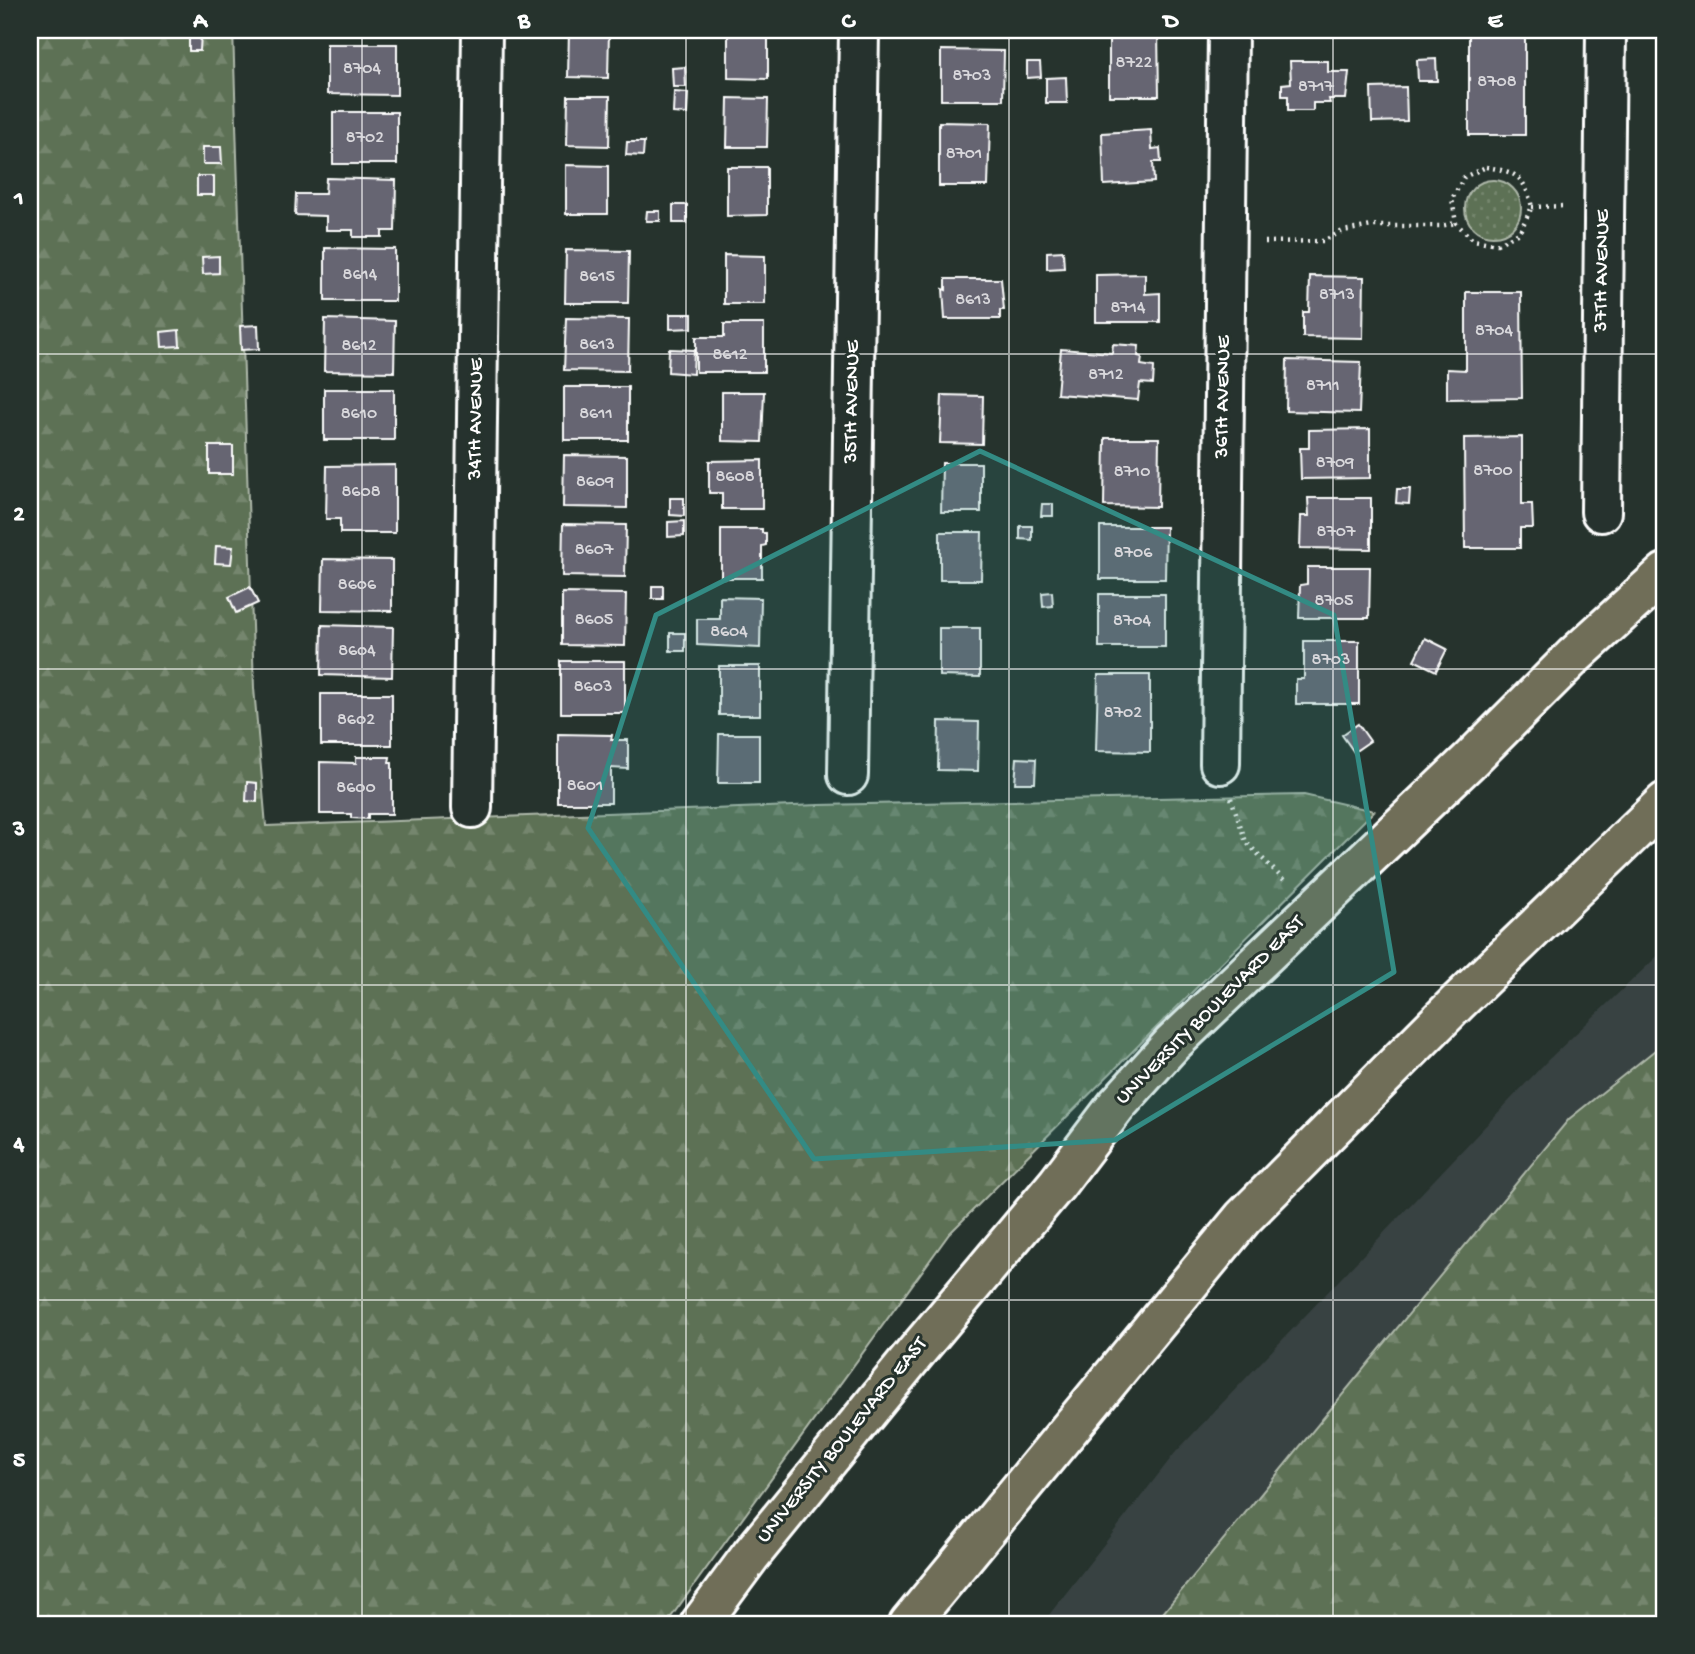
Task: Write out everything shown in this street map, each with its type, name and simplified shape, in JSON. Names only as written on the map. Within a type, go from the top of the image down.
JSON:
[{"type":"main road","name":"UNIVERSITY BOULEVARD EAST","points":[[700,1624],[751,1555],[1057,1184],[1116,1106],[1172,1044],[1469,761],[1573,656],[1665,573]]},
{"type":"main road","points":[[909,1624],[1242,1218],[1458,1002],[1665,802]]},
{"type":"street","name":"34TH AVENUE","points":[[472,808],[482,30]]},
{"type":"street","name":"35TH AVENUE","points":[[848,775],[859,30]]},
{"type":"street","name":"36TH AVENUE","points":[[1220,764],[1228,30]]},
{"type":"street","name":"37TH AVENUE","points":[[1601,512],[1606,30]]},
{"type":"path","points":[[1486,167],[1510,170],[1527,188],[1532,207],[1519,233],[1497,244],[1473,240],[1456,223],[1452,199],[1464,177],[1486,167]]},
{"type":"path","points":[[1225,244],[1324,241],[1343,231],[1373,226],[1440,226],[1456,223]]},
{"type":"path","points":[[1220,764],[1246,842],[1312,909]]},
{"type":"highlighted area","points":[[980,451],[1334,615],[1394,972],[1115,1140],[814,1159],[588,828],[656,615]]},
{"type":"shaded area","points":[[1665,949],[1665,1624],[1042,1624],[1175,1453],[1548,1060]]},
{"type":"green space","points":[[30,30],[233,30],[254,688],[266,826],[819,805],[1304,795],[1374,811],[949,1234],[666,1624],[30,1624]]},
{"type":"green space","points":[[1487,180],[1499,180],[1509,184],[1517,192],[1521,208],[1517,224],[1509,232],[1499,236],[1487,236],[1477,232],[1469,224],[1465,214],[1465,202],[1469,192],[1477,184]]},
{"type":"green space","points":[[1665,1042],[1665,1624],[1154,1624],[1569,1119]]},
{"type":"building","points":[[569,30],[609,30],[608,78],[568,77]]},
{"type":"building","points":[[728,30],[768,30],[768,79],[728,78]]},
{"type":"building","points":[[1109,30],[1158,30],[1159,96],[1109,96]]},
{"type":"building","points":[[1367,30],[1367,32],[1298,31]]},
{"type":"building","points":[[1469,30],[1525,30],[1525,135],[1469,135]]},
{"type":"building","points":[[189,32],[201,33],[200,51],[189,51]]},
{"type":"building","points":[[327,44],[397,44],[397,95],[327,94]]},
{"type":"building","points":[[941,50],[1004,51],[1003,100],[941,100]]},
{"type":"building","points":[[1436,59],[1437,81],[1418,81],[1417,60]]},
{"type":"building","points":[[1290,61],[1328,61],[1328,72],[1349,72],[1346,99],[1313,103],[1313,111],[1288,111],[1288,96],[1282,96],[1282,84],[1291,83]]},
{"type":"building","points":[[1027,62],[1040,62],[1041,77],[1027,78]]},
{"type":"building","points":[[685,67],[686,87],[673,87],[672,68]]},
{"type":"building","points":[[1066,77],[1067,103],[1046,103],[1046,78]]},
{"type":"building","points":[[1406,87],[1407,121],[1372,122],[1371,88]]},
{"type":"building","points":[[674,92],[688,93],[687,114],[673,113]]},
{"type":"building","points":[[568,96],[610,96],[609,146],[567,145]]},
{"type":"building","points":[[728,98],[768,99],[767,147],[727,147]]},
{"type":"building","points":[[333,112],[397,112],[397,164],[333,164]]},
{"type":"building","points":[[939,122],[990,123],[988,186],[939,186]]},
{"type":"building","points":[[1151,130],[1152,149],[1160,148],[1161,162],[1153,162],[1154,182],[1104,185],[1102,133]]},
{"type":"building","points":[[627,142],[644,142],[643,156],[626,155]]},
{"type":"building","points":[[203,147],[221,147],[222,164],[203,164]]},
{"type":"building","points":[[566,165],[608,166],[608,214],[566,214]]},
{"type":"building","points":[[727,167],[767,167],[767,215],[727,216]]},
{"type":"building","points":[[197,176],[214,176],[214,195],[197,195]]},
{"type":"building","points":[[326,178],[396,180],[395,231],[382,231],[382,237],[353,237],[353,230],[326,230],[326,216],[295,215],[296,194],[325,194]]},
{"type":"building","points":[[673,205],[687,205],[687,223],[673,223]]},
{"type":"building","points":[[647,211],[660,211],[660,221],[646,221]]},
{"type":"building","points":[[325,248],[395,249],[395,301],[325,301]]},
{"type":"building","points":[[566,250],[629,251],[628,303],[565,303]]},
{"type":"building","points":[[1063,251],[1064,268],[1047,269],[1047,252]]},
{"type":"building","points":[[724,255],[765,256],[765,304],[724,304]]},
{"type":"building","points":[[219,256],[219,273],[203,274],[202,257]]},
{"type":"building","points":[[1145,274],[1145,294],[1160,293],[1160,322],[1096,322],[1096,275]]},
{"type":"building","points":[[1310,276],[1364,277],[1363,338],[1303,337],[1303,312],[1309,312]]},
{"type":"building","points":[[946,279],[1001,279],[1004,310],[1000,310],[1000,319],[945,319],[943,289],[946,290]]},
{"type":"building","points":[[1466,292],[1521,292],[1522,398],[1447,399],[1447,369],[1466,370]]},
{"type":"building","points":[[670,314],[692,314],[692,328],[670,329]]},
{"type":"building","points":[[566,318],[629,319],[628,371],[564,370]]},
{"type":"building","points":[[325,319],[395,321],[394,372],[324,371]]},
{"type":"building","points":[[724,324],[764,324],[764,372],[696,372],[696,337],[724,337]]},
{"type":"building","points":[[258,325],[259,349],[241,350],[240,326]]},
{"type":"building","points":[[179,330],[180,346],[162,347],[161,332]]},
{"type":"building","points":[[1113,344],[1139,346],[1141,365],[1154,367],[1153,384],[1140,383],[1138,400],[1057,394],[1061,349],[1112,353]]},
{"type":"building","points":[[669,349],[694,350],[693,374],[668,372]]},
{"type":"building","points":[[1287,360],[1361,362],[1359,413],[1286,411]]},
{"type":"building","points":[[564,387],[628,387],[628,440],[564,440]]},
{"type":"building","points":[[324,389],[394,389],[394,440],[324,440]]},
{"type":"building","points":[[722,392],[764,392],[762,442],[722,441]]},
{"type":"building","points":[[942,395],[983,396],[982,444],[940,443]]},
{"type":"building","points":[[1370,429],[1370,478],[1301,479],[1300,448],[1309,448],[1309,430]]},
{"type":"building","points":[[1522,437],[1522,504],[1532,504],[1533,528],[1520,528],[1520,548],[1465,548],[1464,438]]},
{"type":"building","points":[[1105,438],[1159,438],[1158,507],[1104,506]]},
{"type":"building","points":[[209,446],[233,446],[233,474],[209,474]]},
{"type":"building","points":[[564,455],[627,456],[627,508],[563,507]]},
{"type":"building","points":[[762,460],[762,509],[722,509],[722,493],[709,493],[709,461]]},
{"type":"building","points":[[942,463],[981,463],[981,512],[941,512]]},
{"type":"building","points":[[395,465],[395,533],[340,533],[340,519],[326,519],[327,466]]},
{"type":"building","points":[[1397,489],[1410,489],[1409,504],[1396,503]]},
{"type":"building","points":[[670,498],[684,498],[684,516],[670,515]]},
{"type":"building","points":[[1308,498],[1371,498],[1371,549],[1300,548],[1301,516],[1309,516]]},
{"type":"building","points":[[1042,504],[1053,504],[1053,516],[1041,516]]},
{"type":"building","points":[[684,521],[684,536],[668,537],[668,522]]},
{"type":"building","points":[[563,524],[626,525],[625,577],[562,576]]},
{"type":"building","points":[[1020,526],[1032,526],[1032,540],[1020,539]]},
{"type":"building","points":[[1100,527],[1166,527],[1165,579],[1100,579]]},
{"type":"building","points":[[721,529],[762,529],[762,533],[766,533],[766,545],[762,546],[762,578],[721,578]]},
{"type":"building","points":[[940,532],[982,532],[981,580],[940,580]]},
{"type":"building","points":[[216,546],[233,547],[231,564],[215,563]]},
{"type":"building","points":[[323,559],[392,560],[392,611],[322,610]]},
{"type":"building","points":[[1307,567],[1370,567],[1369,618],[1299,618],[1300,585],[1307,584]]},
{"type":"building","points":[[652,586],[663,586],[663,599],[652,599]]},
{"type":"building","points":[[250,587],[258,603],[236,613],[229,597]]},
{"type":"building","points":[[1052,592],[1053,606],[1043,607],[1042,593]]},
{"type":"building","points":[[562,593],[626,594],[625,646],[562,645]]},
{"type":"building","points":[[1099,594],[1165,594],[1165,647],[1099,647]]},
{"type":"building","points":[[720,597],[761,598],[760,648],[697,645],[697,619],[720,619]]},
{"type":"building","points":[[322,625],[393,627],[392,677],[321,675]]},
{"type":"building","points":[[939,628],[980,628],[980,677],[939,676]]},
{"type":"building","points":[[670,633],[685,633],[685,651],[670,651]]},
{"type":"building","points":[[1425,638],[1447,649],[1436,671],[1414,660]]},
{"type":"building","points":[[1304,641],[1359,641],[1359,704],[1296,704],[1296,679],[1304,679]]},
{"type":"building","points":[[561,661],[625,661],[625,713],[561,713]]},
{"type":"building","points":[[719,666],[760,666],[760,715],[719,715]]},
{"type":"building","points":[[1098,675],[1150,675],[1150,752],[1096,751]]},
{"type":"building","points":[[321,694],[392,694],[392,745],[321,745]]},
{"type":"building","points":[[939,721],[979,722],[978,771],[938,770]]},
{"type":"building","points":[[1358,724],[1370,741],[1354,752],[1342,735]]},
{"type":"building","points":[[558,734],[612,735],[611,740],[628,740],[628,769],[611,768],[611,803],[558,803]]},
{"type":"building","points":[[719,734],[759,734],[759,783],[718,783]]},
{"type":"building","points":[[356,757],[390,757],[392,814],[368,814],[368,819],[351,818],[351,814],[320,814],[320,762],[356,763]]},
{"type":"building","points":[[1017,758],[1036,759],[1035,783],[1015,783]]},
{"type":"building","points":[[247,782],[257,783],[257,802],[246,801]]}]
